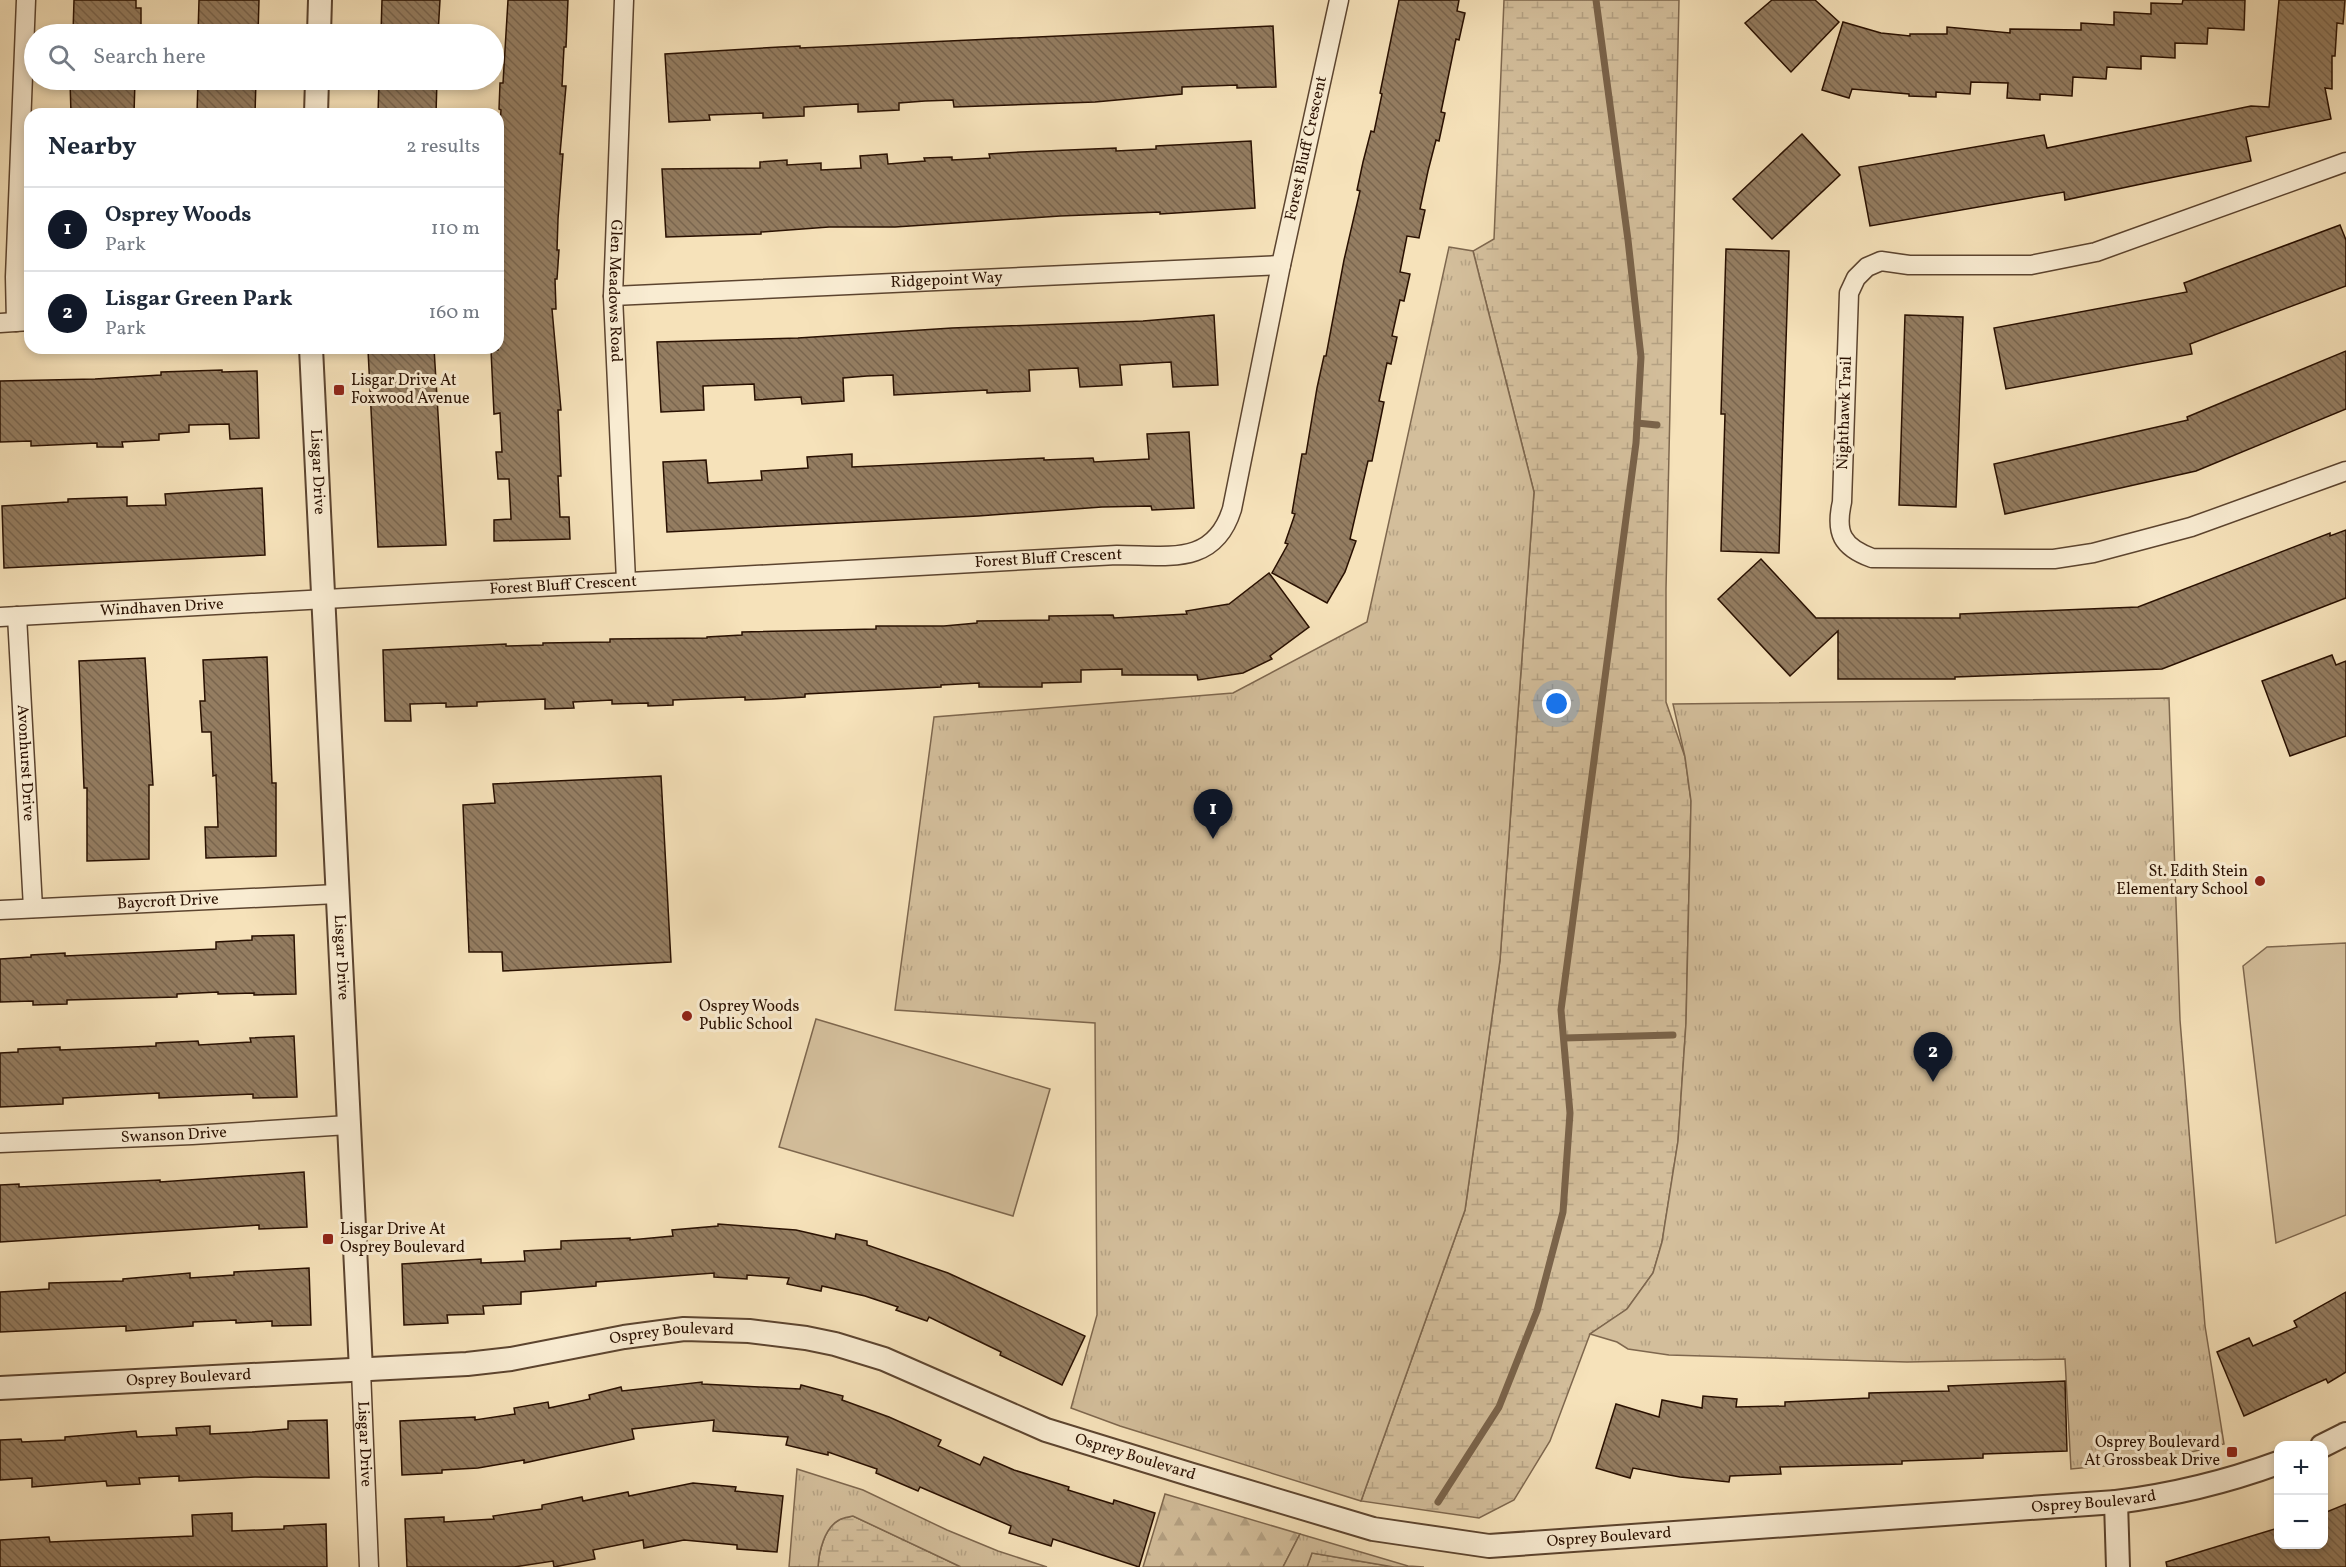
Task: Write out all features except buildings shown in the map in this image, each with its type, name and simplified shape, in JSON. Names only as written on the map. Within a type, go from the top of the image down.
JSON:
[{"type":"street","points":[[25,24],[26,0]]},
{"type":"street","points":[[319,24],[320,0]]},
{"type":"street","name":"Glen Meadows Road","points":[[624,0],[613,296],[626,581]]},
{"type":"street","name":"Forest Bluff Crescent","points":[[322,599],[1117,555],[1187,554],[1199,551],[1219,538],[1228,524],[1232,509],[1281,265],[1339,0]]},
{"type":"street","points":[[15,322],[24,50]]},
{"type":"street","points":[[316,108],[317,90]]},
{"type":"street","name":"Nighthawk Trail","points":[[2346,162],[2096,252],[2064,260],[2031,265],[1909,265],[1881,261],[1867,267],[1856,278],[1849,293],[1842,502],[1838,520],[1847,545],[1858,553],[1872,558],[2054,559],[2093,553],[2161,536],[2346,471]]},
{"type":"street","name":"Ridgepoint Way","points":[[613,296],[1281,265]]},
{"type":"street","name":"Lisgar Drive","points":[[310,354],[362,1370],[369,1567]]},
{"type":"street","name":"Windhaven Drive","points":[[9,616],[322,599]]},
{"type":"street","name":"Avonhurst Drive","points":[[9,616],[33,908]]},
{"type":"street","name":"Baycroft Drive","points":[[0,910],[337,894]]},
{"type":"street","name":"Swanson Drive","points":[[0,1143],[192,1135],[348,1125]]},
{"type":"street","name":"Osprey Boulevard","points":[[0,1388],[467,1364],[511,1359],[624,1337],[684,1329],[749,1331],[836,1344],[884,1359],[1046,1430],[1373,1529],[1489,1546],[2116,1503],[2199,1488],[2274,1463]]},
{"type":"street","points":[[2328,1443],[2346,1434]]},
{"type":"street","points":[[2116,1503],[2118,1567]]},
{"type":"green space","points":[[1504,0],[1679,0],[1666,589],[1666,702],[1685,757],[1691,801],[1686,1023],[1678,1141],[1662,1242],[1653,1273],[1627,1309],[1590,1334],[1550,1441],[1514,1500],[1479,1518],[1361,1501],[1465,1210],[1500,960],[1534,492],[1473,251],[1494,239]]},
{"type":"green space","points":[[1449,247],[1473,251],[1534,492],[1500,960],[1465,1210],[1361,1501],[1120,1426],[1071,1408],[1097,1315],[1095,1023],[895,1010],[934,717],[1233,693],[1367,622]]},
{"type":"green space","points":[[2169,698],[2180,1020],[2205,1326],[2224,1444],[2155,1461],[2071,1469],[2065,1359],[1907,1362],[1669,1355],[1628,1349],[1617,1342],[1590,1334],[1627,1309],[1653,1273],[1662,1242],[1678,1141],[1686,1023],[1691,801],[1685,757],[1673,704]]},
{"type":"green space","points":[[2346,943],[2346,1215],[2276,1243],[2243,966],[2267,947]]},
{"type":"green space","points":[[816,1019],[1050,1089],[1013,1216],[779,1147]]},
{"type":"green space","points":[[797,1469],[863,1490],[947,1530],[998,1551],[1047,1567],[961,1567],[853,1516],[840,1519],[826,1534],[818,1567],[789,1567]]},
{"type":"green space","points":[[1165,1494],[1300,1534],[1283,1567],[1143,1567]]},
{"type":"green space","points":[[853,1516],[961,1567],[818,1567],[826,1534],[840,1519]]},
{"type":"green space","points":[[1300,1534],[1408,1566],[1424,1567],[1394,1567],[1312,1553],[1307,1567],[1283,1567]]},
{"type":"green space","points":[[1312,1553],[1394,1567],[1307,1567]]},
{"type":"waterway","points":[[1438,1502],[1499,1407],[1537,1311],[1563,1212],[1570,1113],[1561,1010],[1636,443],[1641,357],[1596,0]]},
{"type":"waterway","points":[[1637,423],[1657,425]]},
{"type":"waterway","points":[[1564,1038],[1673,1035]]},
{"type":"place","name":"Lisgar Drive At Foxwood Avenue","points":[[339,390]]},
{"type":"place","name":"Osprey Woods","points":[[1213,839]]},
{"type":"place","name":"St. Edith Stein Elementary School","points":[[2260,881]]},
{"type":"place","name":"Osprey Woods Public School","points":[[687,1016]]},
{"type":"place","name":"Lisgar Green Park","points":[[1933,1082]]},
{"type":"place","name":"Lisgar Drive At Osprey Boulevard","points":[[328,1239]]},
{"type":"place","name":"Osprey Boulevard At Grossbeak Drive","points":[[2232,1452]]}]
